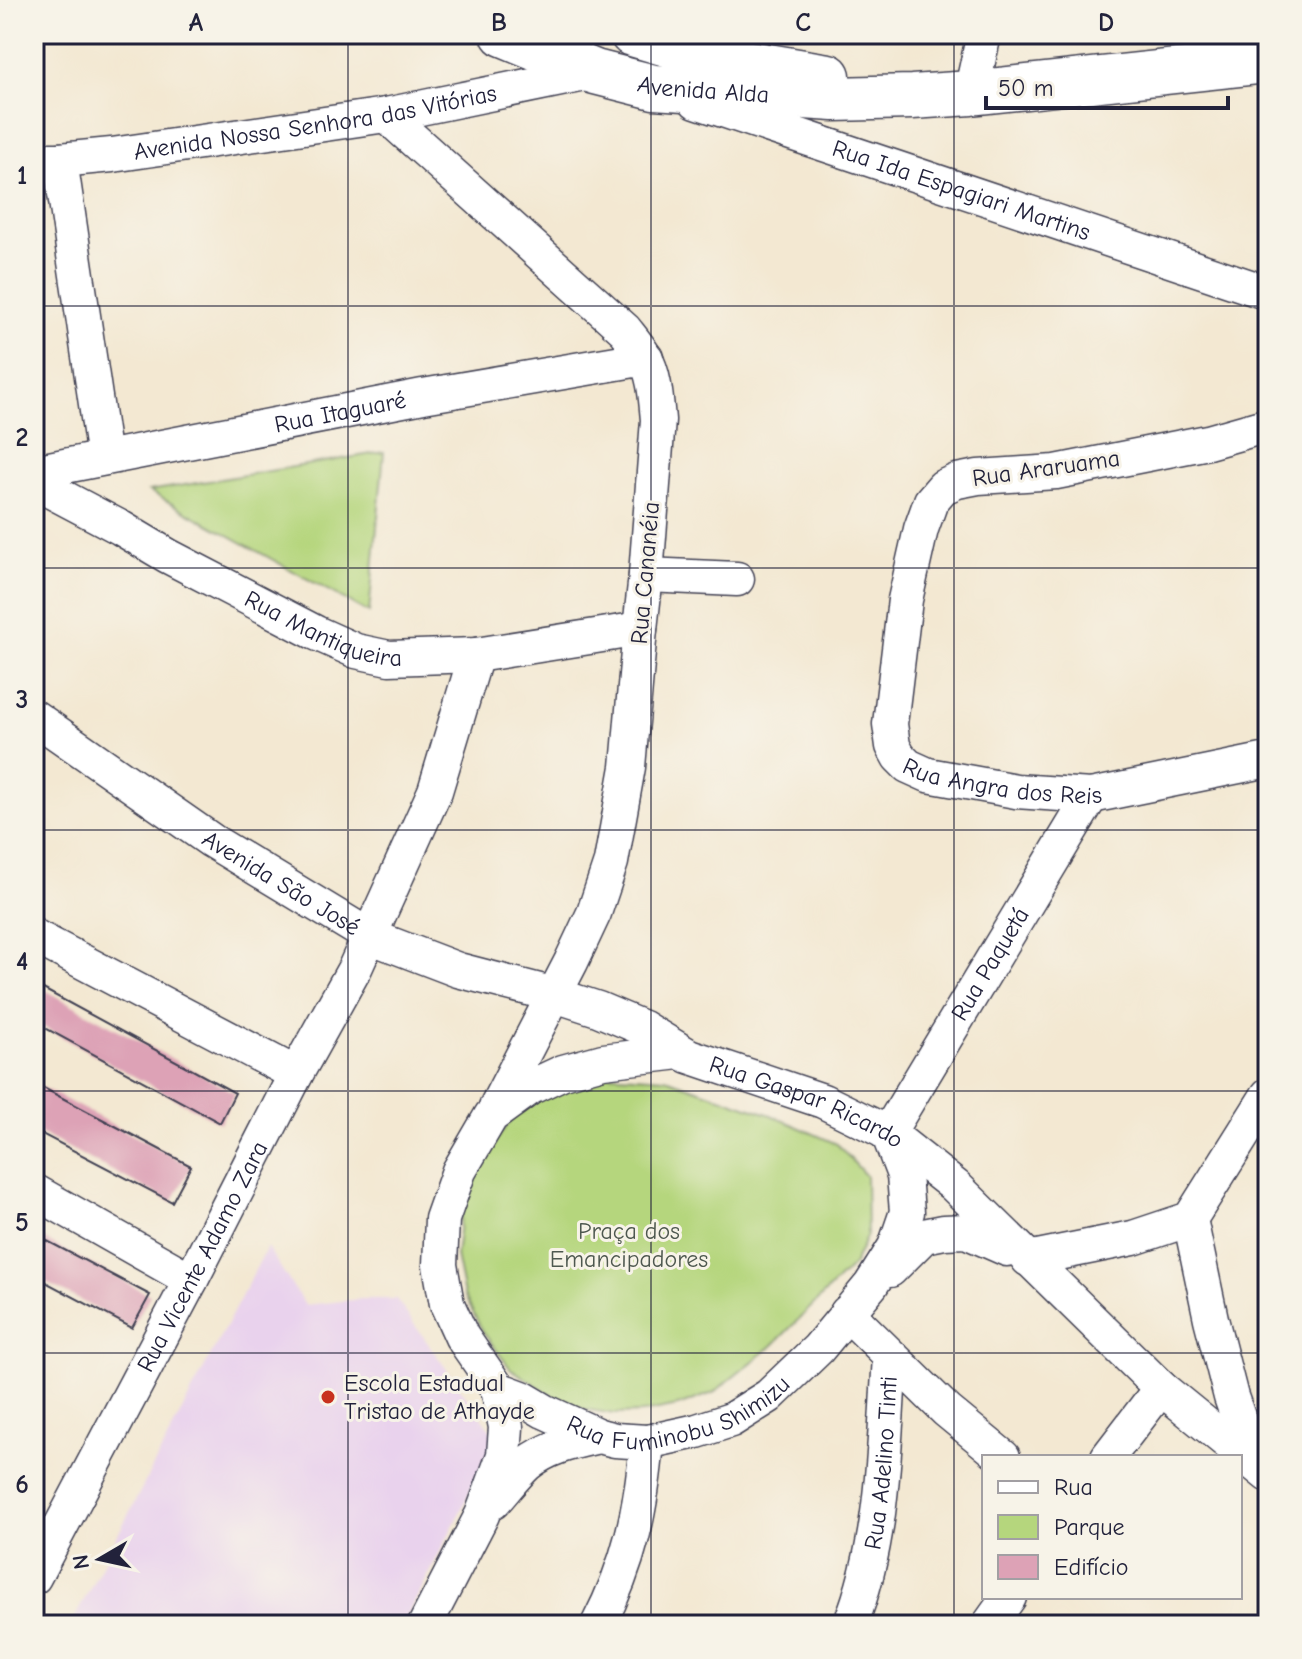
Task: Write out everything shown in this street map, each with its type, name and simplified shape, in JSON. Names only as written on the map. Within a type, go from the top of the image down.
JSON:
[{"type":"main road","name":"Avenida Alda","points":[[503,34],[595,72],[654,87],[834,99],[971,93],[1268,61]]},
{"type":"main road","name":"Avenida Alda","points":[[632,34],[707,56],[849,80],[912,97]]},
{"type":"main road","points":[[595,72],[707,56]]},
{"type":"street","points":[[971,93],[984,34]]},
{"type":"street","name":"Avenida Nossa Senhora das Vitórias","points":[[47,160],[112,155],[386,115],[595,72]]},
{"type":"street","name":"Rua Ida Espagiari Martins","points":[[654,87],[1268,293]]},
{"type":"street","name":"Rua Cananéia","points":[[386,115],[625,330],[646,358],[654,382],[658,420],[628,767],[611,862],[594,913],[491,1116]]},
{"type":"street","points":[[47,160],[104,458]]},
{"type":"street","name":"Rua Itaguaré","points":[[34,472],[423,396],[646,358]]},
{"type":"street","name":"Rua Araruama","points":[[905,600],[921,529],[931,501],[943,487],[978,477],[1056,472],[1208,442],[1268,425]]},
{"type":"street","name":"Rua Mantiqueira","points":[[34,482],[168,556],[356,651],[389,658],[476,655],[640,629]]},
{"type":"street","points":[[646,575],[737,579]]},
{"type":"street","name":"Rua Angra dos Reis","points":[[905,600],[890,724],[893,746],[899,757],[908,766],[928,775],[1016,791],[1091,796],[1268,760]]},
{"type":"street","name":"Rua Vicente Adamo Zara","points":[[34,1577],[296,1074],[355,968],[435,791],[476,655]]},
{"type":"street","name":"Avenida São José","points":[[34,717],[212,841],[369,936],[458,970],[555,995]]},
{"type":"street","name":"Rua Paquetá","points":[[888,1133],[1091,796]]},
{"type":"street","points":[[34,936],[296,1074]]},
{"type":"street","name":"Rua Gaspar Ricardo","points":[[555,995],[643,1028],[680,1052],[823,1101],[888,1133],[955,1186],[1161,1388],[1261,1470]]},
{"type":"street","points":[[425,1625],[482,1515],[504,1455],[506,1427],[498,1389],[462,1337],[447,1304],[440,1265],[442,1219],[459,1171],[491,1116],[531,1087],[563,1072],[603,1061],[680,1052]]},
{"type":"street","points":[[1028,1259],[1133,1238],[1190,1219],[1268,1095]]},
{"type":"street","name":"Rua Fuminobu Shimizu","points":[[498,1389],[599,1436],[647,1442],[731,1420],[757,1405],[818,1349],[871,1285],[895,1247],[907,1212],[904,1175],[888,1133]]},
{"type":"street","points":[[34,1191],[191,1280]]},
{"type":"street","points":[[1190,1219],[1231,1397],[1261,1470]]},
{"type":"street","name":"Rua Gaspar Ricardo","points":[[871,1285],[924,1236],[944,1232],[966,1231],[1028,1259]]},
{"type":"street","name":"Rua Adelino Tinti","points":[[847,1313],[890,1357],[883,1464],[873,1548],[850,1625]]},
{"type":"street","points":[[890,1357],[947,1411],[1001,1455]]},
{"type":"street","points":[[1110,1455],[1161,1388]]},
{"type":"street","points":[[482,1515],[527,1464],[565,1443],[599,1436]]},
{"type":"street","points":[[598,1625],[628,1556],[640,1508],[647,1442]]},
{"type":"street","points":[[989,1625],[1008,1599]]},
{"type":"shaded area","name":"Escola Estadual Tristao de Athayde","points":[[267,1247],[305,1305],[396,1299],[497,1439],[403,1625],[71,1625]]},
{"type":"green space","points":[[384,452],[369,613],[149,491]]},
{"type":"green space","name":"Praça dos Emancipadores","points":[[604,1074],[666,1078],[771,1115],[837,1144],[866,1176],[867,1235],[854,1264],[772,1346],[713,1393],[678,1406],[643,1413],[615,1414],[583,1409],[558,1399],[510,1368],[483,1332],[464,1295],[456,1256],[462,1207],[481,1160],[515,1115],[549,1092]]},
{"type":"building","points":[[34,984],[235,1093],[220,1123],[34,1022]]},
{"type":"building","points":[[34,1083],[191,1166],[172,1202],[34,1130]]},
{"type":"building","points":[[34,1234],[150,1295],[132,1328],[34,1276]]},
{"type":"place","name":"Escola Estadual Tristao de Athayde","points":[[328,1397]]}]
